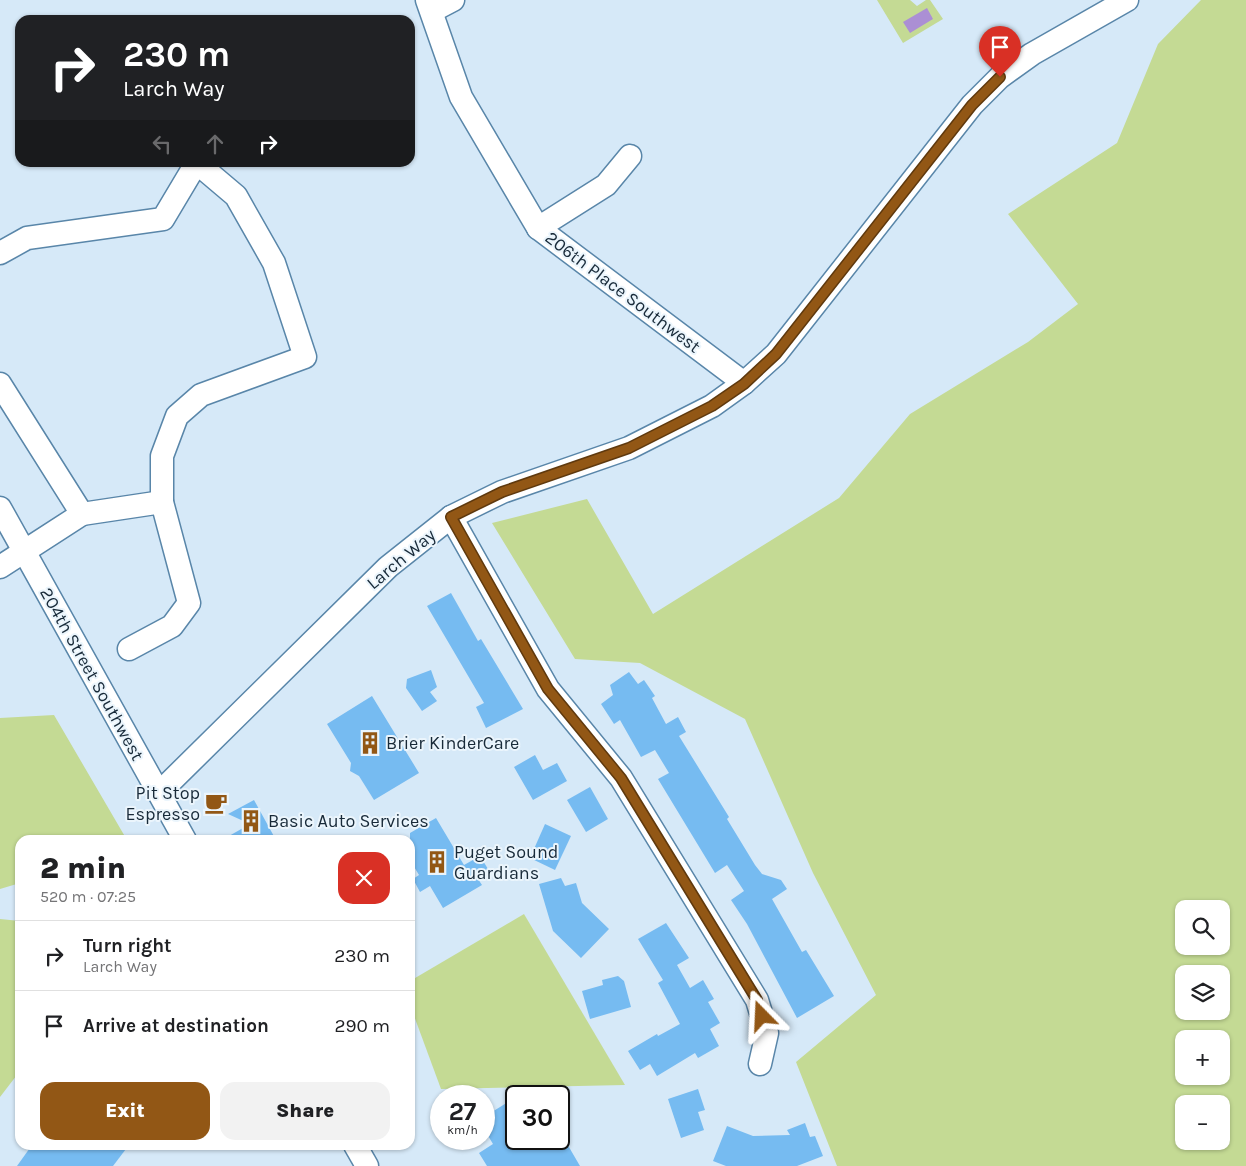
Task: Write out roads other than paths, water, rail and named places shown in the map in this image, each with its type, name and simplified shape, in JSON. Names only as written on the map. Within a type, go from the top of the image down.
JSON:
[{"type":"street","points":[[429,6],[453,0]]},
{"type":"street","name":"Larch Way","points":[[159,793],[388,567],[451,517],[502,492],[629,448],[712,406],[744,384],[776,354],[972,105],[1000,77],[1032,54],[1104,5],[1126,0]]},
{"type":"street","name":"206th Place Southwest","points":[[429,6],[461,97],[538,228],[744,384]]},
{"type":"street","points":[[538,228],[606,185],[630,156]]},
{"type":"street","points":[[0,253],[27,238],[163,219],[195,167]]},
{"type":"street","points":[[129,649],[172,626],[189,603],[162,502],[162,456],[177,416],[201,395],[304,357],[269,255],[236,196],[202,167]]},
{"type":"street","points":[[0,384],[82,514]]},
{"type":"street","points":[[0,567],[25,553],[82,514],[162,502]]},
{"type":"street","name":"204th Street Southwest","points":[[0,508],[182,835]]},
{"type":"street","points":[[451,517],[548,689],[621,778],[757,1000],[767,1033],[760,1064]]},
{"type":"street","points":[[358,1150],[367,1166]]},
{"type":"place","name":"Brier KinderCare","points":[[370,743]]},
{"type":"place","name":"Pit Stop Espresso","points":[[216,803]]},
{"type":"place","name":"Basic Auto Services","points":[[251,821]]},
{"type":"place","name":"Puget Sound Guardians","points":[[437,862]]}]
